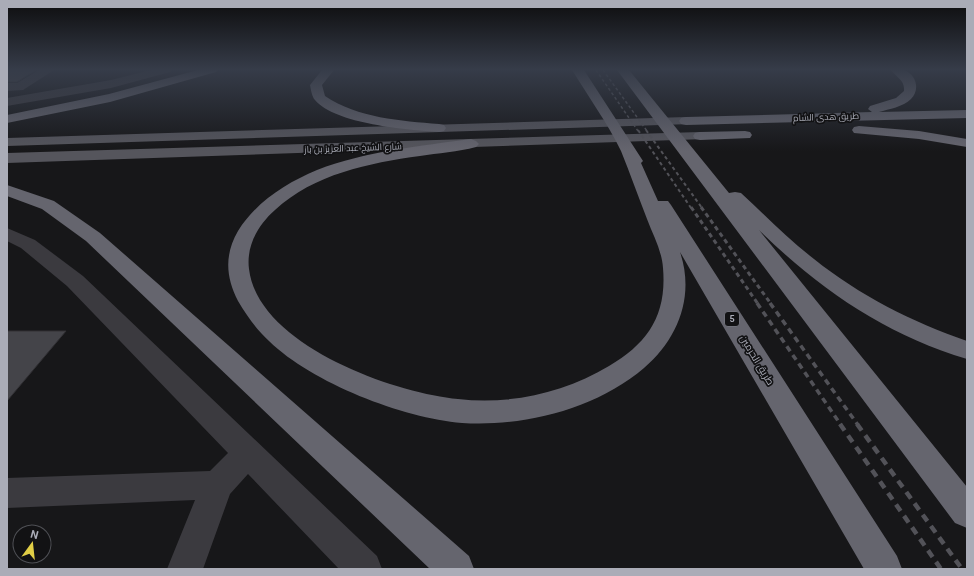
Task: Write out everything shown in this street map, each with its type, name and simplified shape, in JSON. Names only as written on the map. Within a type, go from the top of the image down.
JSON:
[{"type":"highway","points":[[7,119],[114,97]]},
{"type":"highway","points":[[318,97],[332,107],[358,117],[382,122],[439,128]]},
{"type":"highway","points":[[589,97],[606,116]]},
{"type":"highway","name":"طريق الحرمين","points":[[594,97],[884,569]]},
{"type":"highway","points":[[645,97],[658,113],[692,143],[806,263],[823,276],[865,303],[906,326],[967,350]]},
{"type":"highway","points":[[649,97],[658,113]]},
{"type":"highway","points":[[818,125],[882,108],[903,100],[907,97]]},
{"type":"highway","name":"طريق هدى الشام","points":[[686,121],[818,125],[967,114]]},
{"type":"highway","points":[[818,125],[912,134],[967,143]]},
{"type":"highway","points":[[859,130],[967,126]]},
{"type":"highway","points":[[692,143],[756,134]]},
{"type":"highway","points":[[692,143],[967,512]]},
{"type":"highway","points":[[471,144],[384,157],[346,166],[325,173],[297,186],[268,206],[253,222],[246,233],[241,244],[237,268],[245,295],[264,322],[293,348],[311,360],[348,379],[403,399],[459,411],[504,410],[536,406],[560,400],[602,383],[636,361],[648,349],[666,323],[674,298],[673,260],[627,148]]},
{"type":"highway","points":[[7,190],[48,205],[93,237],[456,569]]},
{"type":"main road","name":"شارع الشيخ عبد العزيز بن باز","points":[[7,142],[686,121]]},
{"type":"main road","name":"شارع الشيخ عبد العزيز بن باز","points":[[7,158],[584,141],[692,143]]},
{"type":"street","points":[[7,99],[19,97]]},
{"type":"street","points":[[7,102],[37,97]]},
{"type":"street","points":[[7,234],[28,244],[75,281],[364,569]]},
{"type":"street","points":[[185,569],[218,485],[247,452]]},
{"type":"street","points":[[7,493],[218,485]]},
{"type":"building","points":[[7,331],[66,331],[7,401]]},
{"type":"railway","points":[[615,97],[638,131]]},
{"type":"railway","points":[[622,97],[647,131]]},
{"type":"railway","points":[[638,130],[691,208]]},
{"type":"railway","points":[[646,130],[702,208]]},
{"type":"railway","points":[[691,207],[758,304]]},
{"type":"railway","points":[[701,207],[771,304]]},
{"type":"railway","points":[[757,303],[841,425]]},
{"type":"railway","points":[[770,303],[858,425]]},
{"type":"railway","points":[[840,424],[941,569]]},
{"type":"railway","points":[[857,424],[962,569]]}]
